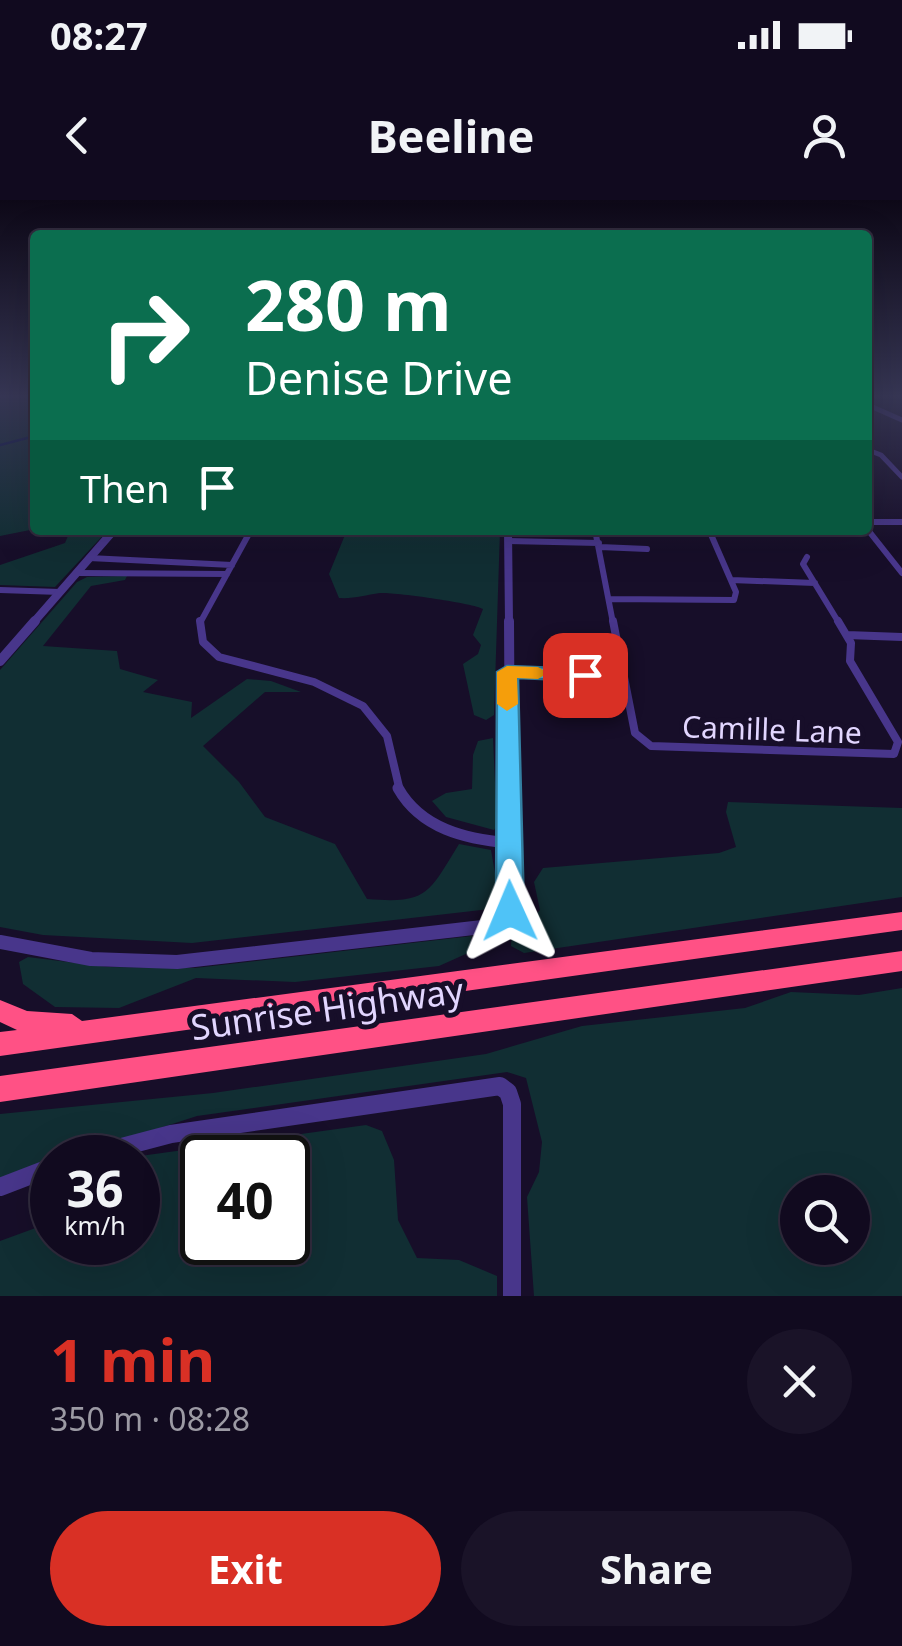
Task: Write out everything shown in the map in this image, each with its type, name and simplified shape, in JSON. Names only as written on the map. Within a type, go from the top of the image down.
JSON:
[{"type":"highway","name":"Sunrise Highway","points":[[0,1044],[902,922]]},
{"type":"highway","name":"Sunrise Highway","points":[[0,1089],[902,961]]},
{"type":"highway","points":[[0,1011],[38,1024],[141,1025]]},
{"type":"highway","points":[[0,1099],[137,1070]]},
{"type":"street","points":[[872,452],[881,455],[902,476]]},
{"type":"street","points":[[872,522],[902,522]]},
{"type":"street","points":[[0,661],[110,535]]},
{"type":"street","points":[[248,535],[200,621],[198,636],[206,647],[218,657],[324,686],[362,704],[384,730],[394,752],[399,790],[413,809],[456,834],[509,843]]},
{"type":"street","points":[[0,942],[91,959],[177,962],[504,922],[510,911],[508,535],[647,548]]},
{"type":"street","name":"Camille Lane","points":[[596,535],[635,733],[651,746],[894,754],[898,742],[850,661],[847,635],[803,564],[806,557]]},
{"type":"street","points":[[608,600],[728,602],[737,596],[711,535]]},
{"type":"street","points":[[872,535],[902,572]]},
{"type":"street","points":[[90,558],[229,570]]},
{"type":"street","points":[[76,573],[229,570]]},
{"type":"street","points":[[731,580],[815,583]]},
{"type":"street","points":[[0,590],[60,592]]},
{"type":"street","points":[[847,635],[902,636]]},
{"type":"street","points":[[507,672],[623,677]]},
{"type":"street","points":[[160,1137],[482,1086],[506,1088],[512,1104],[512,1296]]},
{"type":"street","points":[[0,1187],[30,1175]]},
{"type":"green space","points":[[0,447],[30,447],[30,530],[0,536]]},
{"type":"green space","points":[[68,535],[103,535],[55,587],[0,585],[0,565],[65,543]]},
{"type":"green space","points":[[345,535],[500,535],[494,715],[486,720],[474,715],[463,664],[478,654],[481,645],[473,635],[483,609],[388,593],[339,598],[329,574]]},
{"type":"green space","points":[[127,576],[125,580],[91,586],[43,646],[117,651],[120,669],[158,680],[143,692],[192,702],[191,718],[247,679],[271,681],[301,692],[265,692],[203,746],[239,782],[265,817],[335,844],[367,899],[403,900],[424,892],[459,844],[491,850],[496,879],[490,909],[192,943],[43,935],[0,927],[0,670],[77,582],[87,577]]},
{"type":"green space","points":[[493,738],[497,826],[494,830],[446,817],[432,801],[446,793],[472,789],[473,755],[478,741]]},
{"type":"green space","points":[[728,802],[902,808],[902,897],[524,953],[511,946],[512,930],[529,922],[540,910],[534,882],[543,868],[719,853],[736,847],[726,812]]},
{"type":"green space","points":[[472,936],[468,953],[439,966],[295,982],[196,978],[119,1008],[55,1007],[23,984],[19,962],[28,957],[108,967],[195,968]]},
{"type":"green space","points":[[902,988],[902,1296],[534,1296],[527,1197],[539,1172],[542,1142],[526,1078],[507,1072],[197,1116],[138,1135],[30,1135],[30,1171],[0,1181],[0,1114],[213,1093],[486,1054],[582,1026],[745,1008],[791,992],[859,995]]},
{"type":"green space","points":[[366,1125],[382,1131],[394,1160],[398,1220],[417,1258],[459,1260],[497,1276],[497,1296],[0,1296],[0,1241],[30,1230],[30,1265],[160,1265],[160,1153],[180,1151],[180,1265],[310,1265],[310,1135],[293,1135]]},
{"type":"slow traffic","points":[[507,704],[507,672],[538,673]]},
{"type":"route","points":[[510,911],[507,672],[585,675]]}]
